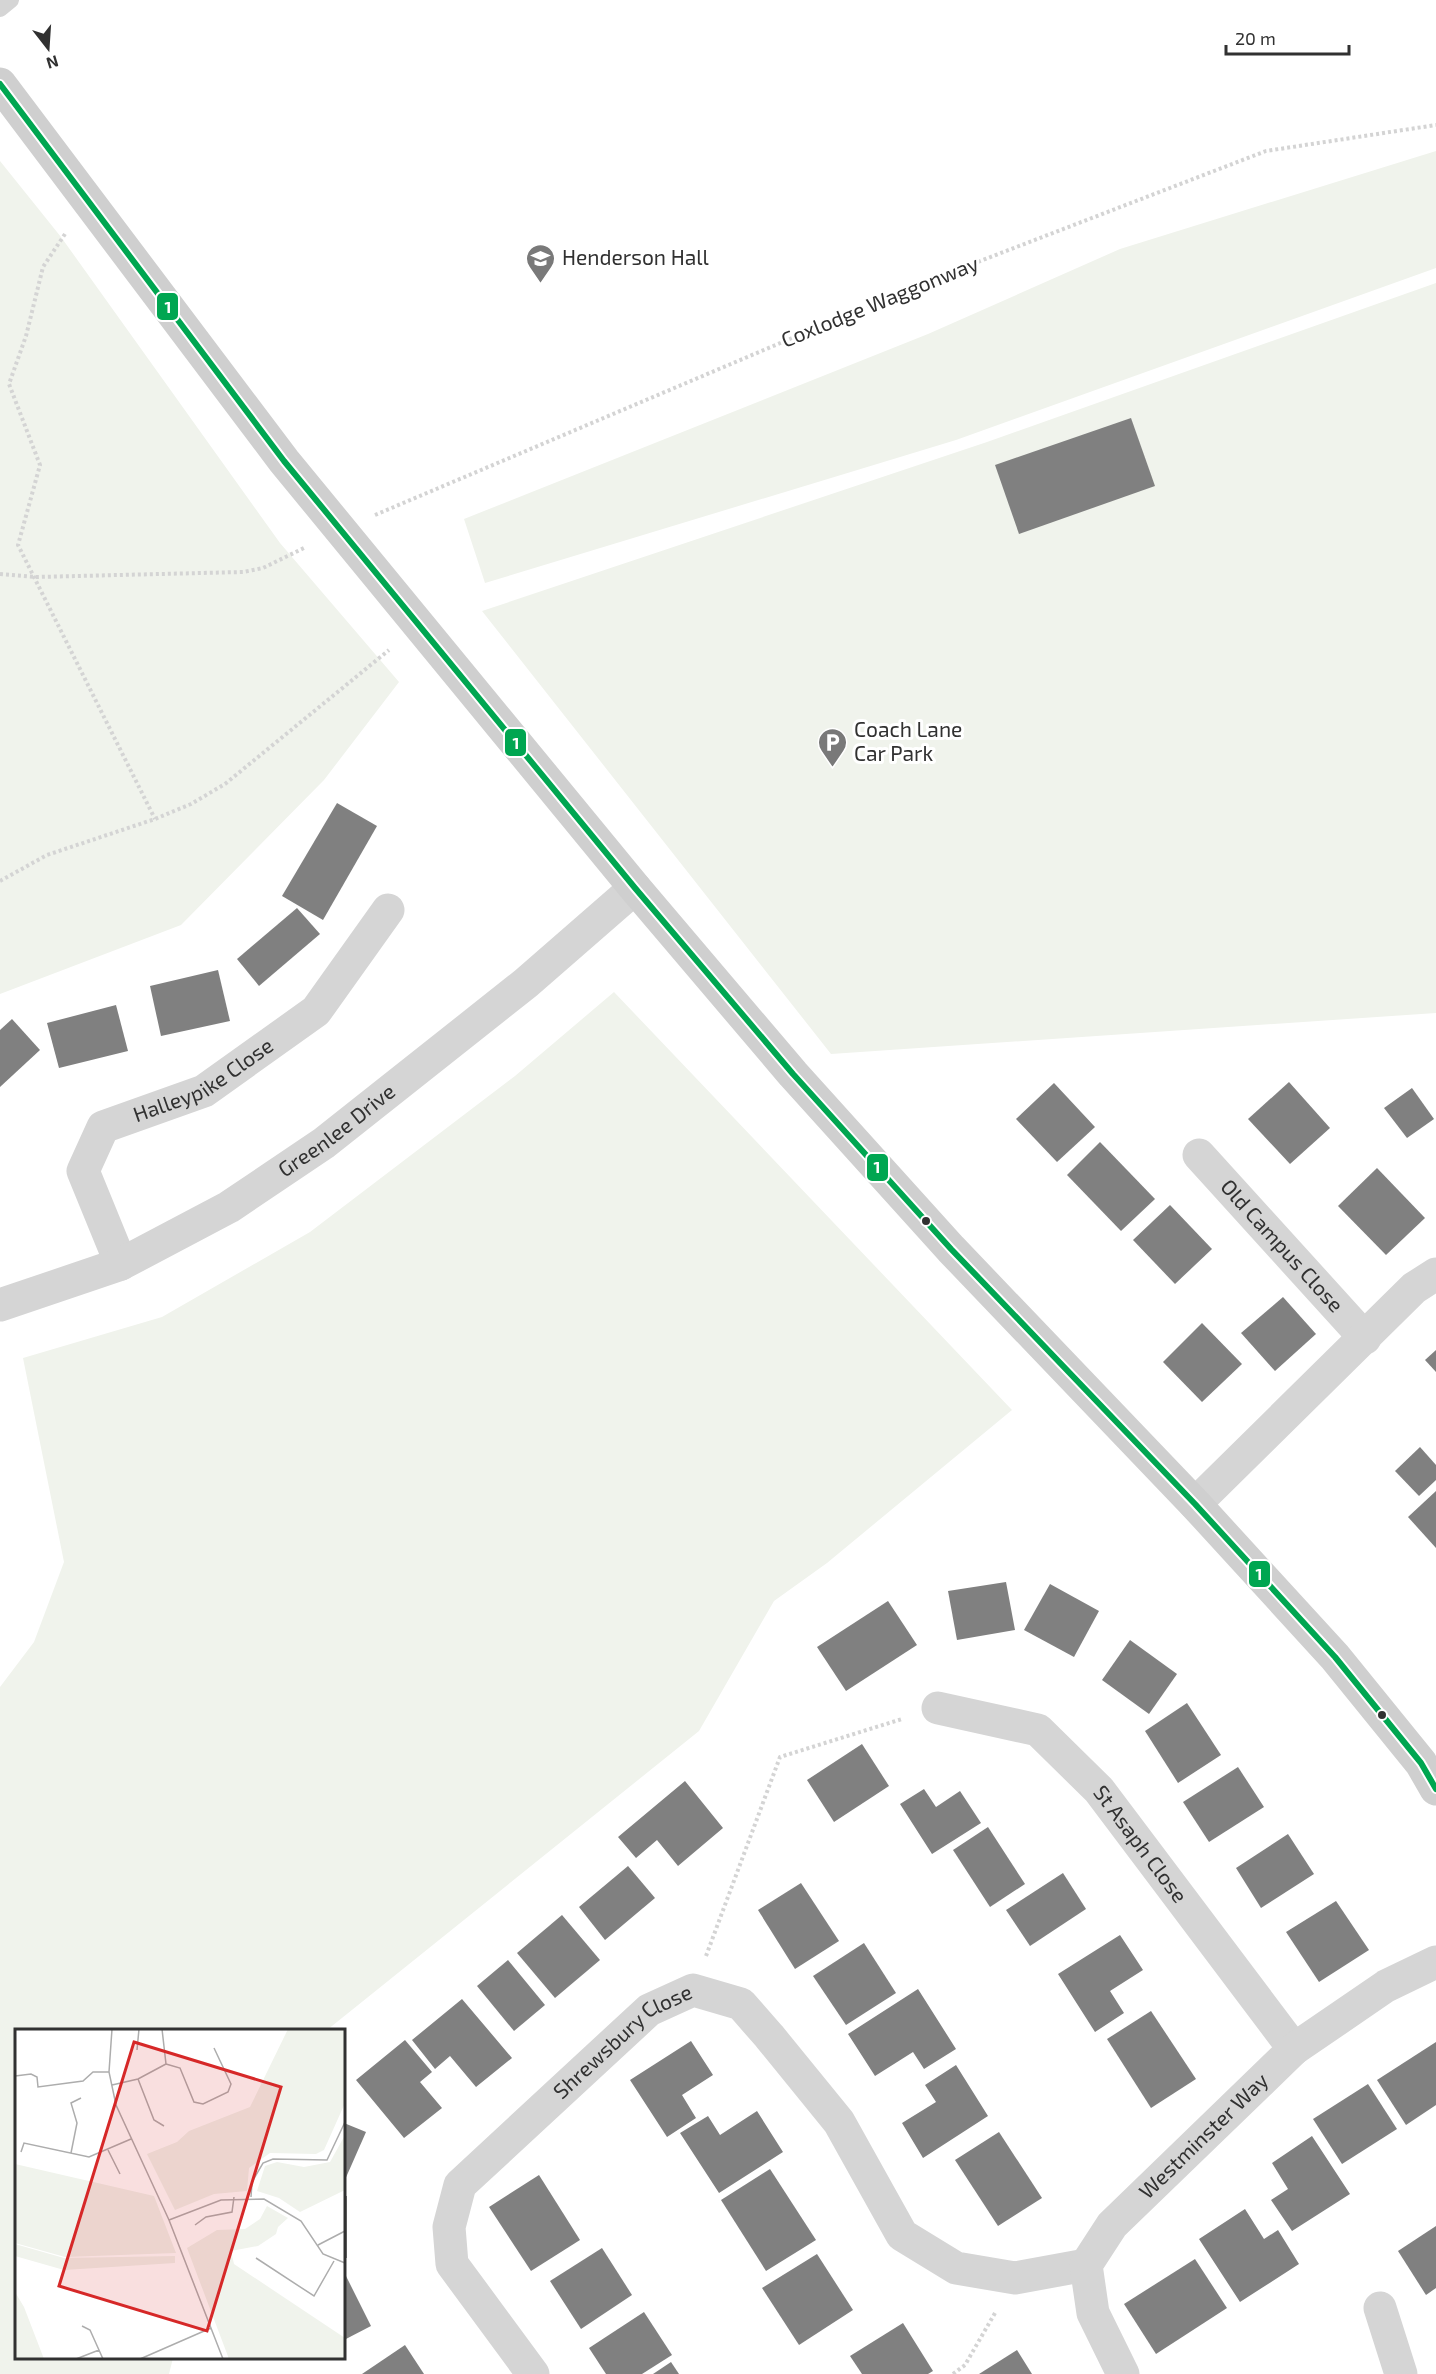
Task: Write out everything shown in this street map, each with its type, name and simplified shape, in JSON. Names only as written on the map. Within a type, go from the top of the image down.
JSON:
[{"type":"street","points":[[0,84],[284,461],[635,888],[793,1074],[935,1231],[1195,1504],[1335,1657],[1421,1763],[1436,1789]]},
{"type":"street","name":"Greenlee Drive","points":[[0,1305],[121,1264],[229,1207],[324,1143],[526,983],[635,888]]},
{"type":"street","name":"Halleypike Close","points":[[121,1264],[83,1171],[103,1127],[204,1091],[316,1011],[388,910]]},
{"type":"street","name":"Old Campus Close","points":[[1199,1155],[1365,1338]]},
{"type":"street","points":[[1195,1504],[1414,1288],[1436,1274]]},
{"type":"street","name":"St Asaph Close","points":[[938,1708],[1038,1730],[1099,1790],[1294,2049]]},
{"type":"street","name":"Westminster Way","points":[[1086,2265],[1112,2225],[1294,2049],[1386,1986],[1436,1962]]},
{"type":"street","name":"Shrewsbury Close","points":[[533,2374],[452,2264],[449,2227],[460,2185],[649,2010],[693,1990],[741,2004],[769,2036],[839,2122],[902,2235],[956,2268],[1015,2278],[1086,2265]]},
{"type":"street","points":[[1086,2265],[1093,2313],[1123,2374]]},
{"type":"street","points":[[1380,2308],[1401,2374]]},
{"type":"lane","points":[[0,9],[11,0]]},
{"type":"path","name":"Coxlodge Waggonway","points":[[0,574],[36,577],[243,572],[263,568],[340,530],[910,288],[1266,151],[1436,125]]},
{"type":"path","points":[[91,207],[61,237],[43,267],[26,336],[9,384],[40,465],[18,545],[156,819]]},
{"type":"path","points":[[0,881],[47,855],[156,819],[191,804],[225,784],[419,626]]},
{"type":"path","points":[[693,1990],[780,1757],[938,1708]]},
{"type":"path","points":[[953,2374],[965,2365],[1015,2278]]},
{"type":"shaded area","points":[[1436,151],[1436,268],[956,440],[485,583],[464,519],[928,334],[1120,249]]},
{"type":"shaded area","points":[[0,161],[61,237],[280,543],[399,682],[324,780],[181,925],[0,994]]},
{"type":"shaded area","points":[[1436,283],[1436,1013],[831,1054],[482,611],[987,442]]},
{"type":"shaded area","points":[[614,992],[1012,1410],[827,1563],[774,1601],[699,1731],[328,2029],[15,2029],[15,2359],[173,2359],[169,2374],[0,2374],[0,1687],[34,1642],[64,1562],[23,1358],[162,1317],[310,1232],[515,1076]]},
{"type":"building","points":[[1131,418],[1155,486],[1019,534],[995,465]]},
{"type":"building","points":[[337,803],[377,826],[323,920],[282,896]]},
{"type":"building","points":[[297,908],[320,934],[259,986],[237,959]]},
{"type":"building","points":[[218,970],[230,1021],[161,1036],[150,986]]},
{"type":"building","points":[[116,1005],[128,1051],[59,1068],[47,1023]]},
{"type":"building","points":[[12,1019],[40,1050],[0,1087],[0,1030]]},
{"type":"building","points":[[1289,1082],[1330,1128],[1290,1164],[1248,1119]]},
{"type":"building","points":[[1054,1083],[1095,1127],[1057,1162],[1016,1119]]},
{"type":"building","points":[[1412,1088],[1434,1119],[1407,1138],[1384,1108]]},
{"type":"building","points":[[1100,1142],[1155,1199],[1121,1231],[1067,1175]]},
{"type":"building","points":[[1377,1168],[1425,1218],[1386,1255],[1338,1206]]},
{"type":"building","points":[[1170,1205],[1212,1249],[1175,1284],[1133,1240]]},
{"type":"building","points":[[1283,1297],[1316,1334],[1275,1371],[1241,1333]]},
{"type":"building","points":[[1202,1323],[1242,1364],[1202,1402],[1163,1362]]},
{"type":"building","points":[[1436,1350],[1436,1372],[1425,1360]]},
{"type":"building","points":[[1420,1447],[1436,1465],[1436,1480],[1419,1496],[1395,1471]]},
{"type":"building","points":[[1436,1491],[1436,1548],[1408,1517]]},
{"type":"building","points":[[1006,1582],[1015,1630],[957,1640],[948,1591]]},
{"type":"building","points":[[1050,1584],[1099,1611],[1074,1657],[1024,1630]]},
{"type":"building","points":[[888,1601],[917,1645],[846,1691],[817,1647]]},
{"type":"building","points":[[1130,1640],[1177,1674],[1149,1714],[1102,1680]]},
{"type":"building","points":[[1187,1703],[1221,1755],[1178,1783],[1145,1731]]},
{"type":"building","points":[[862,1744],[889,1786],[834,1822],[807,1780]]},
{"type":"building","points":[[1238,1767],[1264,1807],[1209,1842],[1183,1802]]},
{"type":"building","points":[[685,1781],[723,1828],[678,1866],[657,1840],[636,1858],[618,1837]]},
{"type":"building","points":[[924,1789],[936,1807],[960,1791],[981,1823],[932,1854],[900,1804]]},
{"type":"building","points":[[988,1827],[1025,1884],[990,1907],[953,1850]]},
{"type":"building","points":[[1288,1834],[1314,1874],[1261,1908],[1236,1868]]},
{"type":"building","points":[[628,1866],[655,1898],[605,1940],[579,1907]]},
{"type":"building","points":[[1063,1873],[1086,1909],[1030,1946],[1006,1910]]},
{"type":"building","points":[[801,1883],[839,1941],[795,1969],[758,1910]]},
{"type":"building","points":[[1336,1901],[1369,1950],[1319,1982],[1286,1932]]},
{"type":"building","points":[[562,1915],[600,1960],[555,1998],[517,1953]]},
{"type":"building","points":[[1120,1935],[1143,1970],[1110,1991],[1124,2013],[1095,2032],[1058,1974]]},
{"type":"building","points":[[864,1943],[896,1993],[846,2025],[813,1976]]},
{"type":"building","points":[[508,1960],[545,2005],[514,2031],[477,1986]]},
{"type":"building","points":[[918,1989],[956,2049],[924,2069],[913,2052],[875,2076],[848,2034]]},
{"type":"building","points":[[462,1999],[512,2058],[476,2087],[450,2056],[435,2069],[412,2040]]},
{"type":"building","points":[[1151,2011],[1196,2079],[1151,2108],[1107,2039]]},
{"type":"building","points":[[405,2040],[432,2072],[420,2082],[442,2108],[404,2138],[356,2080]]},
{"type":"building","points":[[691,2041],[713,2075],[682,2095],[696,2118],[667,2137],[630,2080]]},
{"type":"building","points":[[1436,2042],[1436,2105],[1406,2125],[1377,2080]]},
{"type":"building","points":[[956,2065],[988,2116],[923,2158],[902,2123],[936,2102],[925,2085]]},
{"type":"building","points":[[1368,2084],[1397,2129],[1342,2164],[1313,2119]]},
{"type":"building","points":[[757,2111],[783,2152],[719,2193],[680,2133],[708,2116],[720,2135]]},
{"type":"building","points":[[345,2123],[366,2132],[345,2180]]},
{"type":"building","points":[[999,2132],[1042,2198],[998,2226],[955,2160]]},
{"type":"building","points":[[1312,2136],[1350,2194],[1292,2231],[1271,2200],[1288,2189],[1272,2163]]},
{"type":"building","points":[[770,2169],[816,2240],[766,2271],[721,2200]]},
{"type":"building","points":[[539,2175],[580,2240],[531,2271],[489,2207]]},
{"type":"building","points":[[345,2196],[347,2196],[347,2258],[345,2258]]},
{"type":"building","points":[[1245,2209],[1264,2239],[1278,2230],[1299,2264],[1240,2302],[1199,2239]]},
{"type":"building","points":[[1436,2226],[1436,2288],[1426,2295],[1398,2251]]},
{"type":"building","points":[[602,2248],[632,2295],[581,2329],[550,2281]]},
{"type":"building","points":[[817,2254],[853,2310],[799,2345],[762,2288]]},
{"type":"building","points":[[1195,2259],[1227,2308],[1156,2354],[1124,2304]]},
{"type":"building","points":[[345,2274],[371,2326],[345,2339]]},
{"type":"building","points":[[644,2312],[672,2355],[642,2374],[606,2374],[589,2348]]},
{"type":"building","points":[[903,2323],[933,2371],[928,2374],[862,2374],[850,2356]]},
{"type":"building","points":[[405,2345],[424,2374],[362,2374]]},
{"type":"building","points":[[1017,2350],[1032,2374],[979,2374]]},
{"type":"building","points":[[671,2362],[679,2374],[653,2374]]},
{"type":"transit line","name":"1","points":[[0,84],[284,461],[635,888],[793,1074],[951,1249],[1195,1504],[1335,1657],[1421,1763],[1436,1789]]},
{"type":"place","name":"Henderson Hall","points":[[541,284]]},
{"type":"place","name":"Coach Lane Car Park","points":[[833,768]]}]
